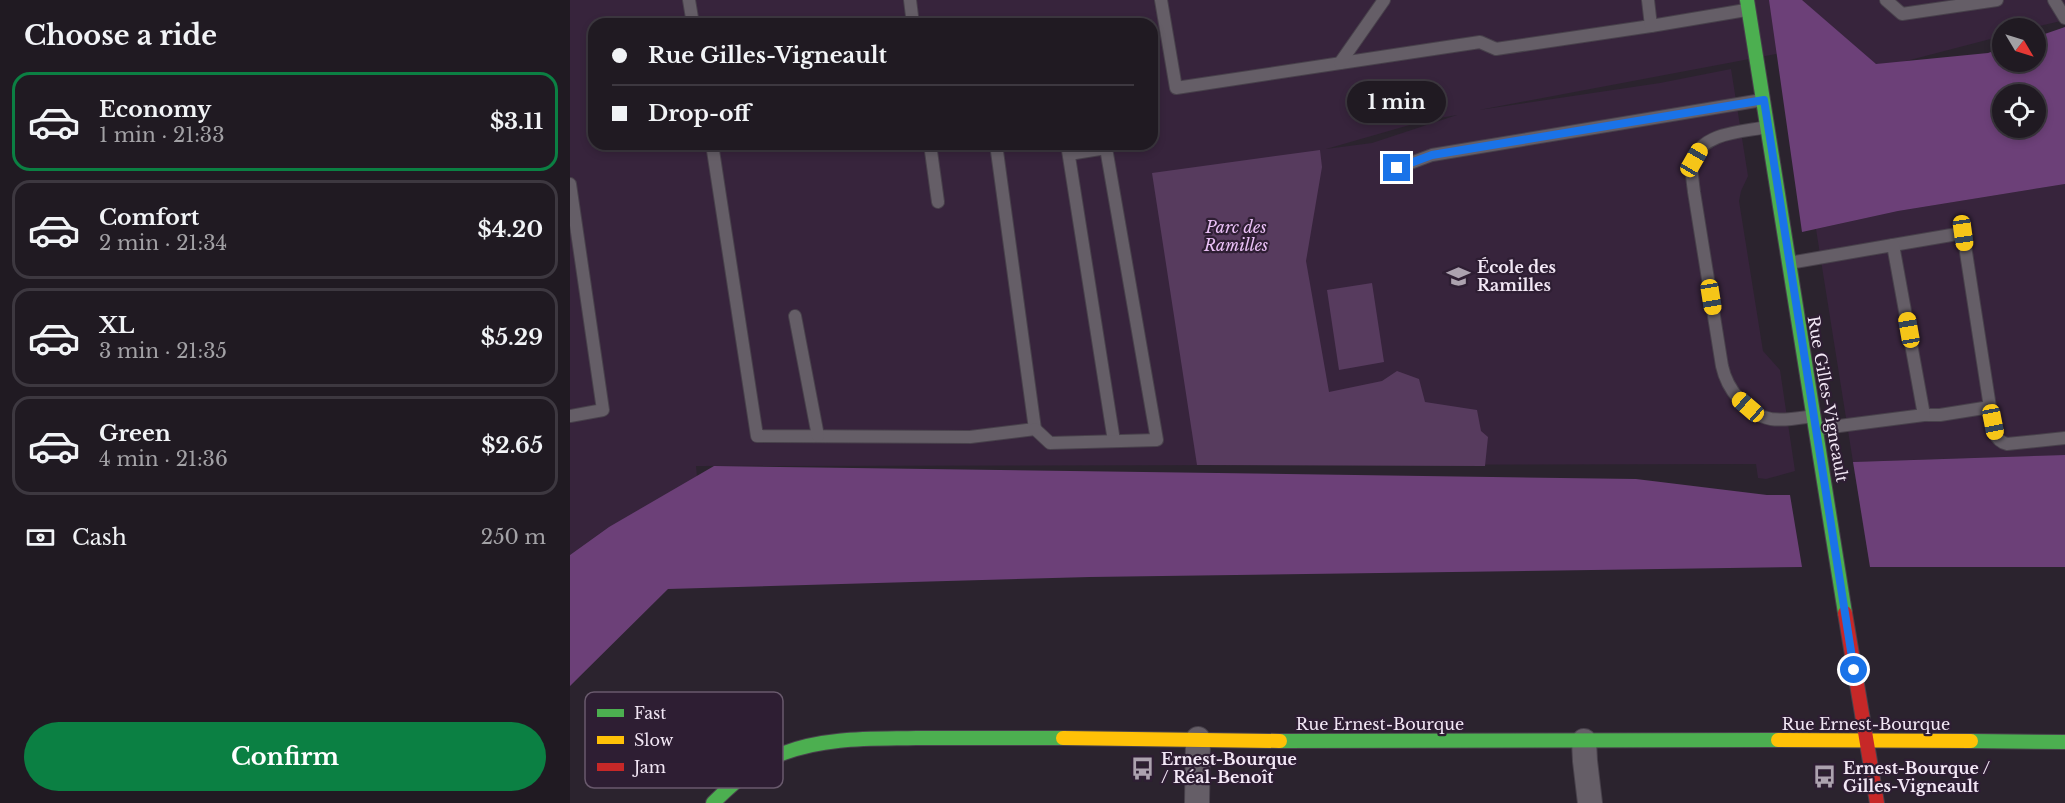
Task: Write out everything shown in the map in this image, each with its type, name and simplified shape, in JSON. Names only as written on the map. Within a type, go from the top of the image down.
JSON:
[{"type":"street","name":"Rue Gilles-Vigneault","points":[[1748,5],[1877,803]]},
{"type":"street","points":[[1197,803],[1198,739]]},
{"type":"street","name":"Rue Ernest-Bourque","points":[[783,752],[835,740],[2065,742]]},
{"type":"street","points":[[1584,741],[1590,803]]},
{"type":"street","name":"Rue Ernest-Bourque","points":[[713,803],[729,788]]},
{"type":"lane","points":[[689,0],[692,18]]},
{"type":"lane","points":[[910,0],[912,18]]},
{"type":"lane","points":[[1161,0],[1176,88],[1480,42],[1496,49],[1651,26],[1748,5]]},
{"type":"lane","points":[[1340,63],[1384,0]]},
{"type":"lane","points":[[1648,0],[1651,26]]},
{"type":"lane","points":[[1886,0],[1902,14],[1997,0]]},
{"type":"lane","points":[[2054,0],[2065,18]]},
{"type":"lane","points":[[1397,168],[1432,155],[1764,100]]},
{"type":"lane","points":[[1768,126],[1721,136],[1701,146],[1694,160],[1692,173],[1722,366],[1725,378],[1737,398],[1748,407],[1769,418],[1814,423],[1924,415],[1940,416],[1990,407]]},
{"type":"lane","points":[[713,150],[757,436],[970,437],[1035,429]]},
{"type":"lane","points":[[931,150],[938,202]]},
{"type":"lane","points":[[997,150],[1035,429],[1050,442],[1156,440],[1107,150]]},
{"type":"lane","points":[[1068,150],[1114,441]]},
{"type":"lane","points":[[570,184],[603,410],[570,416]]},
{"type":"lane","points":[[1788,263],[1963,233],[1996,438],[2007,444],[2065,438]]},
{"type":"lane","points":[[1893,245],[1924,415]]},
{"type":"lane","points":[[795,316],[818,436]]},
{"type":"shaded area","points":[[570,0],[2065,0],[2065,20],[2046,24],[2046,18],[1992,18],[1992,39],[1860,73],[1786,52],[1479,110],[1660,83],[1731,69],[1748,176],[1739,201],[1763,351],[1780,370],[1795,471],[1766,479],[1758,478],[1756,464],[696,466],[700,509],[609,527],[570,555]],"holes":[[[1457,115],[1372,143],[1326,149],[1427,120]]]},
{"type":"shaded area","points":[[1769,0],[1802,0],[1876,64],[1992,52],[1992,72],[2046,72],[2046,34],[2065,27],[2065,184],[1898,211],[1802,232]]},
{"type":"shaded area","points":[[2065,184],[2065,455],[1853,462],[1816,229],[1898,211]]},
{"type":"shaded area","points":[[2065,455],[2065,567],[1870,567],[1853,462]]},
{"type":"shaded area","points":[[714,466],[1636,479],[1767,495],[1790,495],[1802,567],[1090,577],[668,589],[570,686],[570,555],[609,527]]},
{"type":"green space","name":"Parc des Ramilles","points":[[1320,150],[1322,167],[1306,261],[1329,392],[1382,381],[1397,371],[1419,379],[1425,402],[1477,410],[1481,431],[1488,437],[1485,466],[1197,465],[1152,173]]},
{"type":"green space","points":[[1372,283],[1384,362],[1339,370],[1327,290]]},
{"type":"traffic: fast","points":[[1747,0],[1845,613]]},
{"type":"traffic: fast","points":[[783,753],[816,744],[849,740],[1063,738]]},
{"type":"traffic: fast","points":[[1280,741],[1778,740]]},
{"type":"traffic: fast","points":[[1971,741],[2065,742]]},
{"type":"traffic: fast","points":[[713,803],[729,788]]},
{"type":"traffic: slow","points":[[1063,738],[1280,741]]},
{"type":"traffic: slow","points":[[1778,740],[1971,741]]},
{"type":"traffic: jam","points":[[1845,613],[1877,803]]},
{"type":"place","name":"École des Ramilles","points":[[1459,276]]},
{"type":"place","name":"Ernest-Bourque / Réal-Benoît","points":[[1143,768]]},
{"type":"place","name":"Ernest-Bourque / Gilles-Vigneault","points":[[1825,777]]},
{"type":"route","points":[[1397,168],[1432,155],[1764,100],[1854,670]]}]
